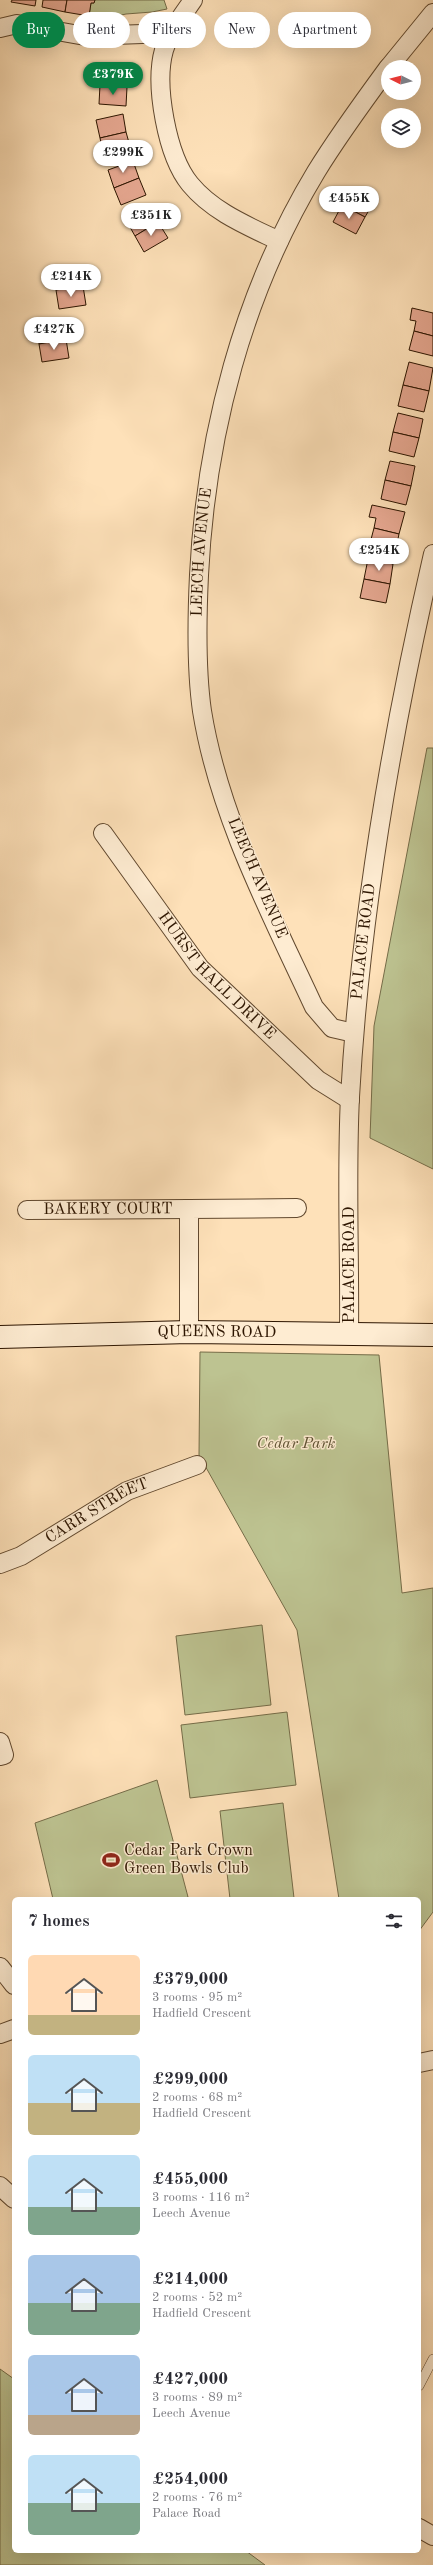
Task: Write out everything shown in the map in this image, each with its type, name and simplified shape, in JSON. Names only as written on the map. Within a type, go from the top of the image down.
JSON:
[{"type":"main road","name":"QUEENS ROAD","points":[[0,1337],[189,1332],[433,1335]]},
{"type":"street","points":[[185,12],[193,0]]},
{"type":"street","name":"LEECH AVENUE","points":[[394,60],[433,13]]},
{"type":"street","points":[[0,28],[18,24],[84,36],[138,34]]},
{"type":"street","points":[[165,48],[160,76],[161,97],[175,154],[190,184],[227,216],[279,241]]},
{"type":"street","name":"LEECH AVENUE","points":[[354,1033],[332,1028],[314,1008],[245,856],[219,782],[202,710],[197,617],[201,533],[216,433],[235,358],[255,296],[279,241],[316,172],[381,77]]},
{"type":"street","name":"PALACE ROAD","points":[[349,1335],[350,1100],[354,1033],[379,826],[420,612],[433,554]]},
{"type":"street","name":"HURST HALL DRIVE","points":[[103,833],[200,968],[318,1080],[350,1100]]},
{"type":"street","name":"BAKERY COURT","points":[[27,1210],[297,1208]]},
{"type":"street","name":"BAKERY COURT","points":[[189,1209],[189,1332]]},
{"type":"street","name":"CARR STREET","points":[[0,1564],[21,1556],[127,1491],[197,1465]]},
{"type":"street","points":[[0,1967],[12,1982]]},
{"type":"street","points":[[0,2034],[12,2030]]},
{"type":"street","points":[[421,2063],[433,2060]]},
{"type":"street","points":[[0,2186],[12,2197]]},
{"type":"street","points":[[421,2529],[433,2536]]},
{"type":"lane","points":[[421,2382],[433,2359]]},
{"type":"green space","points":[[95,0],[164,0],[167,9],[130,14],[130,12],[90,12],[91,3],[94,3]]},
{"type":"green space","points":[[427,748],[433,748],[433,1169],[370,1138],[374,1026]]},
{"type":"green space","name":"Cedar Park","points":[[200,1352],[379,1355],[402,1593],[433,1588],[433,1912],[421,1928],[421,1897],[339,1897],[297,1630],[199,1455]]},
{"type":"green space","points":[[262,1625],[271,1705],[185,1715],[176,1636]]},
{"type":"green space","points":[[287,1712],[296,1785],[190,1798],[181,1725]]},
{"type":"green space","name":"Cedar Park Crown Green Bowls Club","points":[[157,1780],[188,1897],[53,1897],[35,1823]]},
{"type":"green space","points":[[283,1803],[294,1897],[230,1897],[220,1811]]},
{"type":"green space","points":[[0,2369],[12,2378],[12,2553],[249,2553],[265,2565],[0,2565]]},
{"type":"building","points":[[12,0],[36,0],[35,6],[11,2]]},
{"type":"building","points":[[43,0],[67,0],[65,12],[42,7]]},
{"type":"building","points":[[67,0],[95,0],[94,3],[91,3],[90,12],[73,12],[73,13],[65,12]]},
{"type":"building","points":[[102,67],[129,69],[127,87],[100,85]]},
{"type":"building","points":[[100,85],[127,87],[126,106],[99,104]]},
{"type":"building","points":[[123,114],[126,132],[100,138],[96,120]]},
{"type":"building","points":[[126,132],[131,150],[104,156],[100,138]]},
{"type":"building","points":[[133,161],[139,178],[114,188],[108,170]]},
{"type":"building","points":[[139,178],[146,195],[121,205],[114,188]]},
{"type":"building","points":[[352,188],[375,200],[365,217],[342,205]]},
{"type":"building","points":[[342,205],[365,217],[356,234],[333,222]]},
{"type":"building","points":[[149,207],[158,222],[135,236],[126,220]]},
{"type":"building","points":[[158,222],[168,238],[144,252],[135,236]]},
{"type":"building","points":[[80,268],[83,286],[56,290],[53,272]]},
{"type":"building","points":[[83,286],[86,305],[59,309],[56,290]]},
{"type":"building","points":[[412,308],[433,313],[433,336],[414,331],[416,321],[410,320]]},
{"type":"building","points":[[64,322],[66,339],[39,344],[37,325]]},
{"type":"building","points":[[414,331],[433,336],[433,356],[409,350]]},
{"type":"building","points":[[66,339],[69,358],[42,362],[39,344]]},
{"type":"building","points":[[409,362],[433,368],[429,391],[403,385]]},
{"type":"building","points":[[403,385],[429,391],[424,412],[398,406]]},
{"type":"building","points":[[398,413],[423,419],[419,438],[393,432]]},
{"type":"building","points":[[393,432],[419,438],[414,457],[389,451]]},
{"type":"building","points":[[390,461],[415,466],[411,486],[385,480]]},
{"type":"building","points":[[385,480],[411,486],[406,505],[381,499]]},
{"type":"building","points":[[372,505],[405,512],[399,534],[374,528],[376,518],[369,517]]},
{"type":"building","points":[[374,528],[399,534],[395,553],[369,547]]},
{"type":"building","points":[[368,559],[393,564],[390,584],[364,579]]},
{"type":"building","points":[[364,579],[390,584],[386,603],[360,598]]},
{"type":"place","name":"Cedar Park Crown Green Bowls Club","points":[[111,1860]]}]
